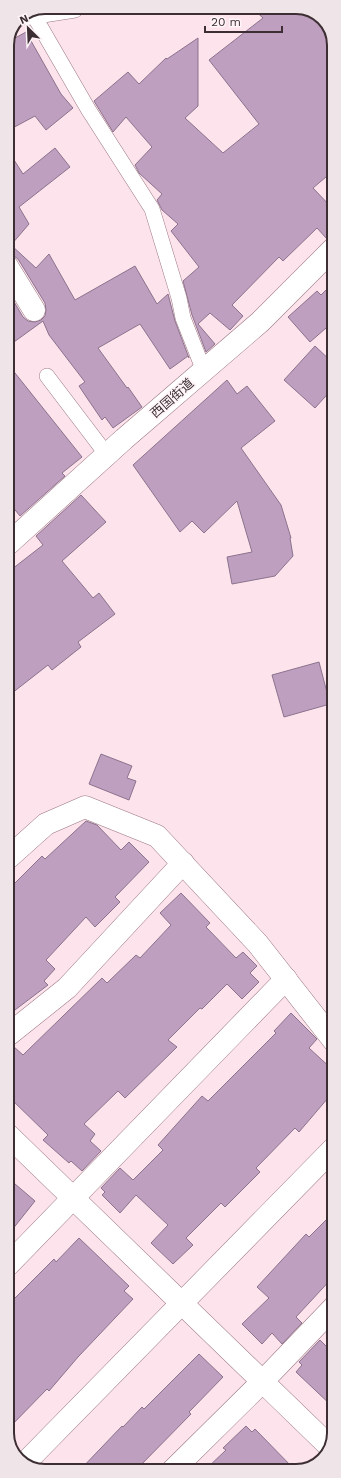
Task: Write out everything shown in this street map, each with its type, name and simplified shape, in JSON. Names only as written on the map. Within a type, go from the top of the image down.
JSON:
[{"type":"street","name":"西国街道","points":[[14,539],[107,455],[260,322],[327,254]]},
{"type":"street","points":[[14,277],[34,310]]},
{"type":"street","points":[[14,853],[46,824],[85,807],[157,836],[258,944],[327,1032]]},
{"type":"street","points":[[14,1031],[67,988],[183,863]]},
{"type":"street","points":[[14,1259],[72,1197],[286,979]]},
{"type":"street","points":[[14,1141],[325,1443]]},
{"type":"street","points":[[29,1459],[327,1155]]},
{"type":"street","points":[[179,1464],[262,1382],[327,1314]]},
{"type":"lane","points":[[32,16],[88,109],[152,209],[179,298],[183,318],[204,371]]},
{"type":"lane","points":[[47,376],[107,455]]},
{"type":"building","points":[[259,14],[298,14],[308,16],[321,26],[325,33],[327,45],[327,176],[313,188],[327,203],[327,239],[317,228],[283,261],[279,257],[232,305],[243,316],[230,330],[210,313],[198,324],[215,344],[206,352],[192,315],[183,281],[199,267],[171,231],[178,224],[162,210],[157,200],[162,194],[139,173],[135,165],[152,147],[126,117],[113,132],[94,101],[128,72],[139,84],[166,58],[167,59],[198,38],[198,106],[185,118],[223,153],[259,124],[209,60],[263,18]]},
{"type":"building","points":[[26,32],[61,94],[73,108],[46,130],[35,116],[14,127],[15,38]]},
{"type":"building","points":[[55,148],[70,167],[19,207],[29,224],[14,242],[14,160],[23,174]]},
{"type":"building","points":[[14,248],[36,268],[49,254],[75,300],[135,266],[157,304],[168,294],[175,321],[189,358],[188,356],[170,369],[140,324],[98,348],[142,407],[113,428],[105,417],[102,420],[79,386],[85,382],[49,335],[43,321],[14,342],[14,302],[23,317],[28,321],[35,322],[41,320],[45,316],[46,310],[45,303],[18,259],[14,256]]},
{"type":"building","points":[[327,289],[327,327],[310,342],[288,317],[317,291],[321,295]]},
{"type":"building","points":[[315,346],[327,357],[327,395],[315,408],[284,380]]},
{"type":"building","points":[[14,372],[82,457],[62,473],[65,476],[20,516],[14,509]]},
{"type":"building","points":[[227,380],[237,394],[247,386],[275,421],[241,448],[281,505],[291,538],[293,556],[275,576],[232,584],[227,557],[252,552],[237,501],[204,533],[192,521],[180,532],[133,465]]},
{"type":"building","points":[[81,495],[106,522],[62,561],[93,598],[99,593],[115,614],[78,642],[81,647],[52,670],[48,665],[14,692],[14,568],[43,545],[36,536]]},
{"type":"building","points":[[319,662],[327,693],[327,705],[284,717],[272,675]]},
{"type":"building","points":[[101,754],[132,766],[127,778],[136,781],[129,800],[89,784]]},
{"type":"building","points":[[86,821],[97,825],[121,850],[129,842],[149,862],[115,897],[120,902],[95,927],[86,917],[46,960],[55,969],[44,981],[48,985],[14,1011],[14,884],[42,856],[45,859]]},
{"type":"building","points":[[181,893],[210,923],[206,927],[236,958],[243,952],[257,966],[250,973],[259,982],[242,999],[227,984],[168,1040],[177,1047],[125,1098],[118,1091],[84,1124],[95,1134],[90,1141],[101,1151],[82,1171],[71,1161],[69,1163],[43,1140],[48,1135],[14,1102],[14,1047],[23,1055],[102,978],[107,983],[136,955],[140,958],[171,925],[160,913]]},
{"type":"building","points":[[291,1013],[317,1039],[309,1048],[327,1065],[327,1099],[299,1132],[295,1128],[256,1168],[260,1172],[225,1207],[221,1203],[186,1238],[193,1245],[173,1264],[151,1243],[168,1225],[136,1195],[120,1213],[102,1195],[105,1192],[101,1188],[120,1168],[133,1180],[163,1150],[158,1145],[202,1096],[208,1101],[276,1033],[274,1031]]},
{"type":"building","points":[[14,1183],[35,1201],[14,1227]]},
{"type":"building","points":[[327,1219],[327,1284],[296,1317],[302,1323],[282,1344],[272,1333],[262,1344],[242,1324],[269,1298],[257,1287],[306,1234],[309,1237]]},
{"type":"building","points":[[79,1238],[129,1286],[124,1291],[133,1299],[78,1357],[49,1391],[47,1389],[14,1423],[14,1299],[54,1259],[56,1262]]},
{"type":"building","points":[[320,1340],[327,1347],[327,1401],[296,1372],[302,1365],[299,1362]]},
{"type":"building","points":[[199,1354],[223,1377],[189,1412],[191,1414],[142,1464],[86,1464],[142,1407],[144,1409]]},
{"type":"building","points":[[246,1426],[252,1432],[255,1429],[289,1464],[211,1464],[226,1450],[223,1448]]}]
